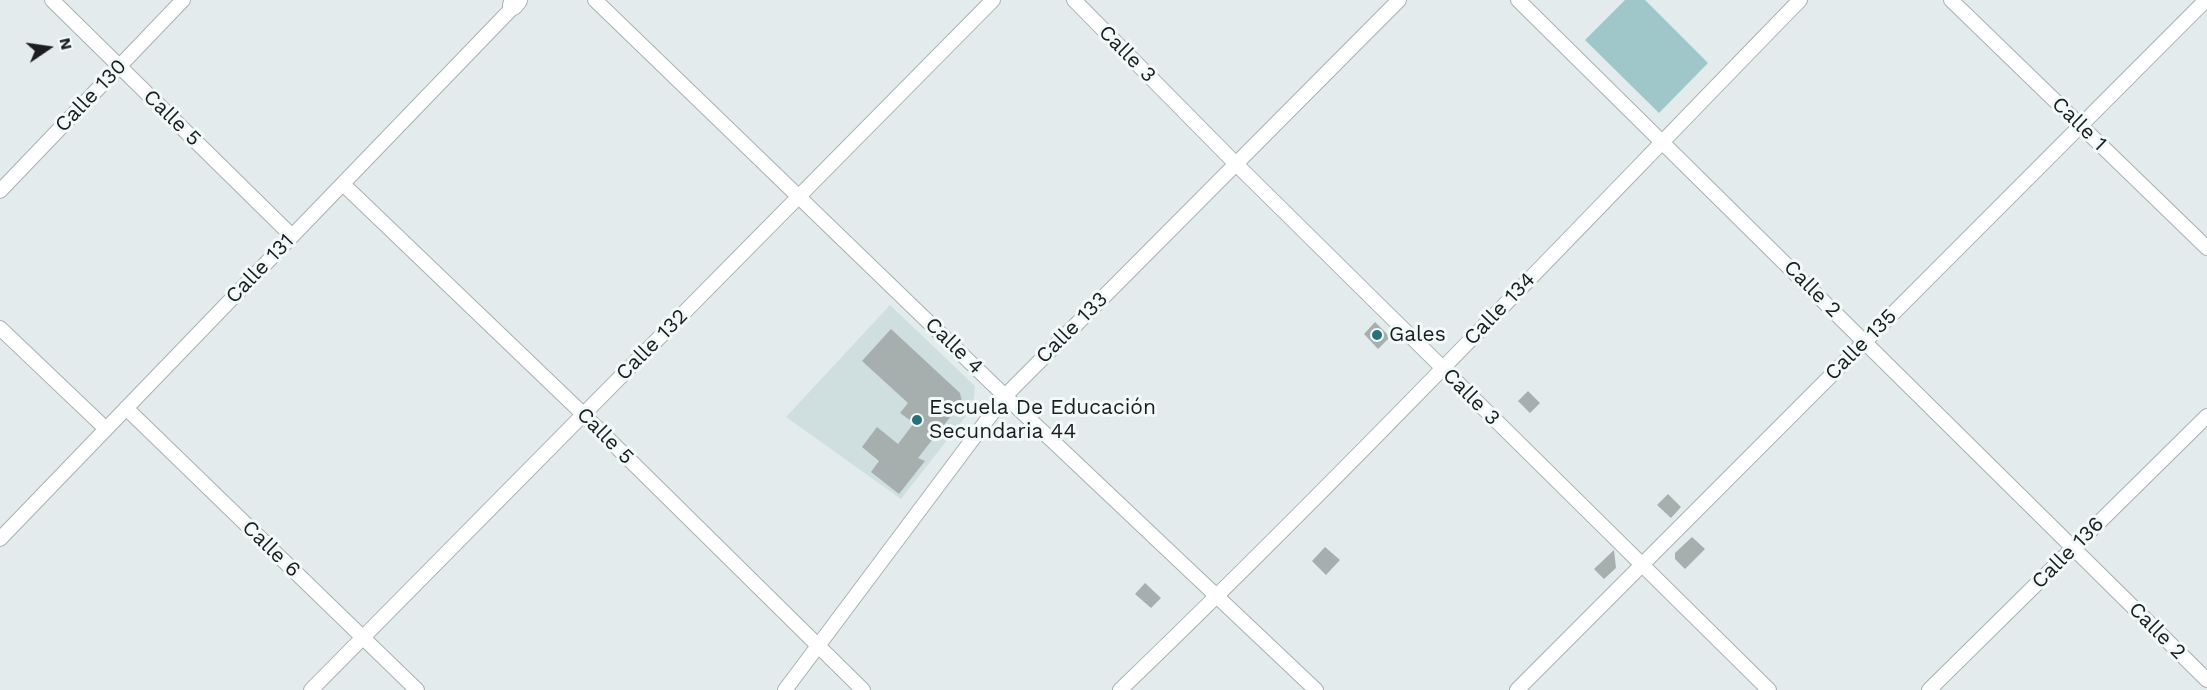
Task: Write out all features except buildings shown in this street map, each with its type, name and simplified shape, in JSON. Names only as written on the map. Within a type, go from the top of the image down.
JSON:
[{"type":"street","name":"Calle 5","points":[[52,0],[292,236]]},
{"type":"street","name":"Calle 130","points":[[0,191],[183,0]]},
{"type":"street","name":"Calle 4","points":[[595,0],[1005,396],[1316,690]]},
{"type":"street","name":"Calle 132","points":[[311,690],[993,0]]},
{"type":"street","name":"Calle 3","points":[[1074,0],[1235,163],[1769,690]]},
{"type":"street","name":"Calle 133","points":[[785,690],[1005,396],[1399,0]]},
{"type":"street","name":"Calle 2","points":[[1518,0],[2207,680]]},
{"type":"street","name":"Calle 134","points":[[1120,690],[1217,597],[1800,0]]},
{"type":"street","name":"Calle 1","points":[[1951,0],[2207,248]]},
{"type":"street","name":"Calle 135","points":[[1517,690],[2206,0]]},
{"type":"street","name":"Calle 131","points":[[0,539],[105,428],[344,185],[517,2]]},
{"type":"street","name":"Calle 5","points":[[344,185],[583,414],[863,690]]},
{"type":"street","points":[[0,328],[105,428]]},
{"type":"street","name":"Calle 6","points":[[126,408],[417,690]]},
{"type":"street","name":"Calle 136","points":[[1929,690],[2207,416]]},
{"type":"shaded area","points":[[1625,0],[1645,0],[1708,63],[1659,113],[1585,40]]},
{"type":"shaded area","points":[[890,305],[975,386],[973,407],[901,499],[786,417]]},
{"type":"place","name":"Gales","points":[[1377,335]]},
{"type":"place","name":"Escuela De Educación Secundaria 44","points":[[917,420]]}]
